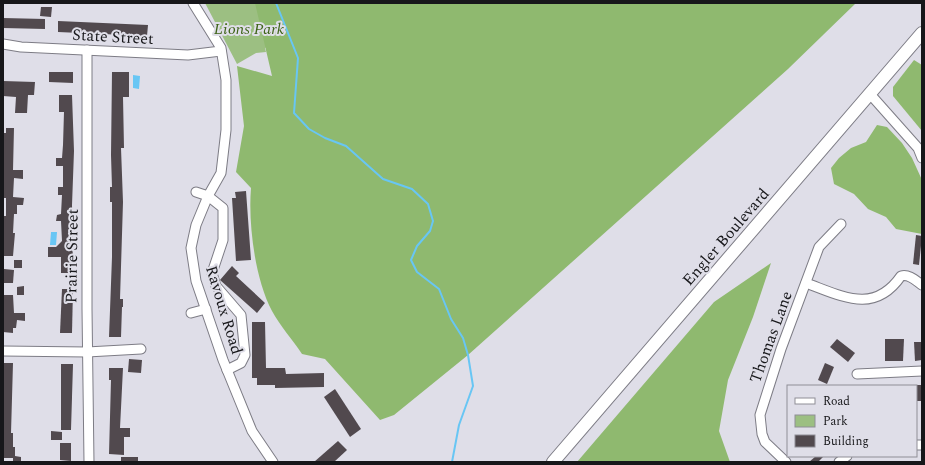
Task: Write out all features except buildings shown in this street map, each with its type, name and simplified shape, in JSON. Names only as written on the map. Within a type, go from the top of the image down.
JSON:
[{"type":"main road","name":"Engler Boulevard","points":[[553,462],[922,33]]},
{"type":"street","name":"Ravoux Road","points":[[193,3],[221,51],[226,80],[226,130],[221,173],[208,196],[196,225],[191,248],[196,281],[227,370],[252,431],[273,462]]},
{"type":"street","name":"State Street","points":[[3,44],[188,55],[221,51]]},
{"type":"street","name":"Prairie Street","points":[[87,50],[87,352],[89,462]]},
{"type":"street","points":[[870,94],[918,148],[922,158]]},
{"type":"street","points":[[196,192],[208,196],[223,208],[223,240],[212,273],[216,286],[241,314],[244,329],[244,355],[242,363],[227,370]]},
{"type":"street","name":"Thomas Lane","points":[[786,462],[765,442],[762,434],[760,415],[781,350],[819,247],[841,224]]},
{"type":"street","points":[[806,283],[840,296],[866,300],[886,292],[901,276],[905,275],[922,285]]},
{"type":"street","points":[[191,313],[206,309]]},
{"type":"street","points":[[3,351],[87,352],[141,349]]},
{"type":"street","points":[[857,374],[922,371]]},
{"type":"green space","name":"Lions Park","points":[[205,3],[345,3],[265,48],[266,52],[256,53],[237,64]]},
{"type":"green space","points":[[255,3],[856,3],[788,69],[468,355],[394,415],[380,420],[325,359],[302,354],[275,317],[261,283],[257,268],[252,234],[250,202],[251,188],[236,172],[244,126],[237,66],[272,76]]},
{"type":"green space","points":[[914,60],[922,65],[922,131],[893,96],[893,87]]},
{"type":"green space","points":[[877,125],[887,127],[902,143],[912,158],[922,180],[922,234],[896,229],[886,217],[868,209],[854,194],[834,184],[831,168],[839,158],[851,148],[866,142]]},
{"type":"green space","points":[[771,263],[753,317],[728,380],[719,431],[730,462],[577,462],[714,302]]},
{"type":"water","points":[[133,75],[140,76],[139,89],[133,88]]},
{"type":"water","points":[[51,232],[57,232],[56,245],[50,245]]},
{"type":"waterway","points":[[276,3],[298,58],[294,113],[309,129],[325,138],[346,146],[383,179],[412,189],[428,204],[433,221],[430,231],[417,246],[411,260],[417,272],[439,289],[451,319],[463,338],[468,355],[473,386],[459,425],[452,462]]}]
